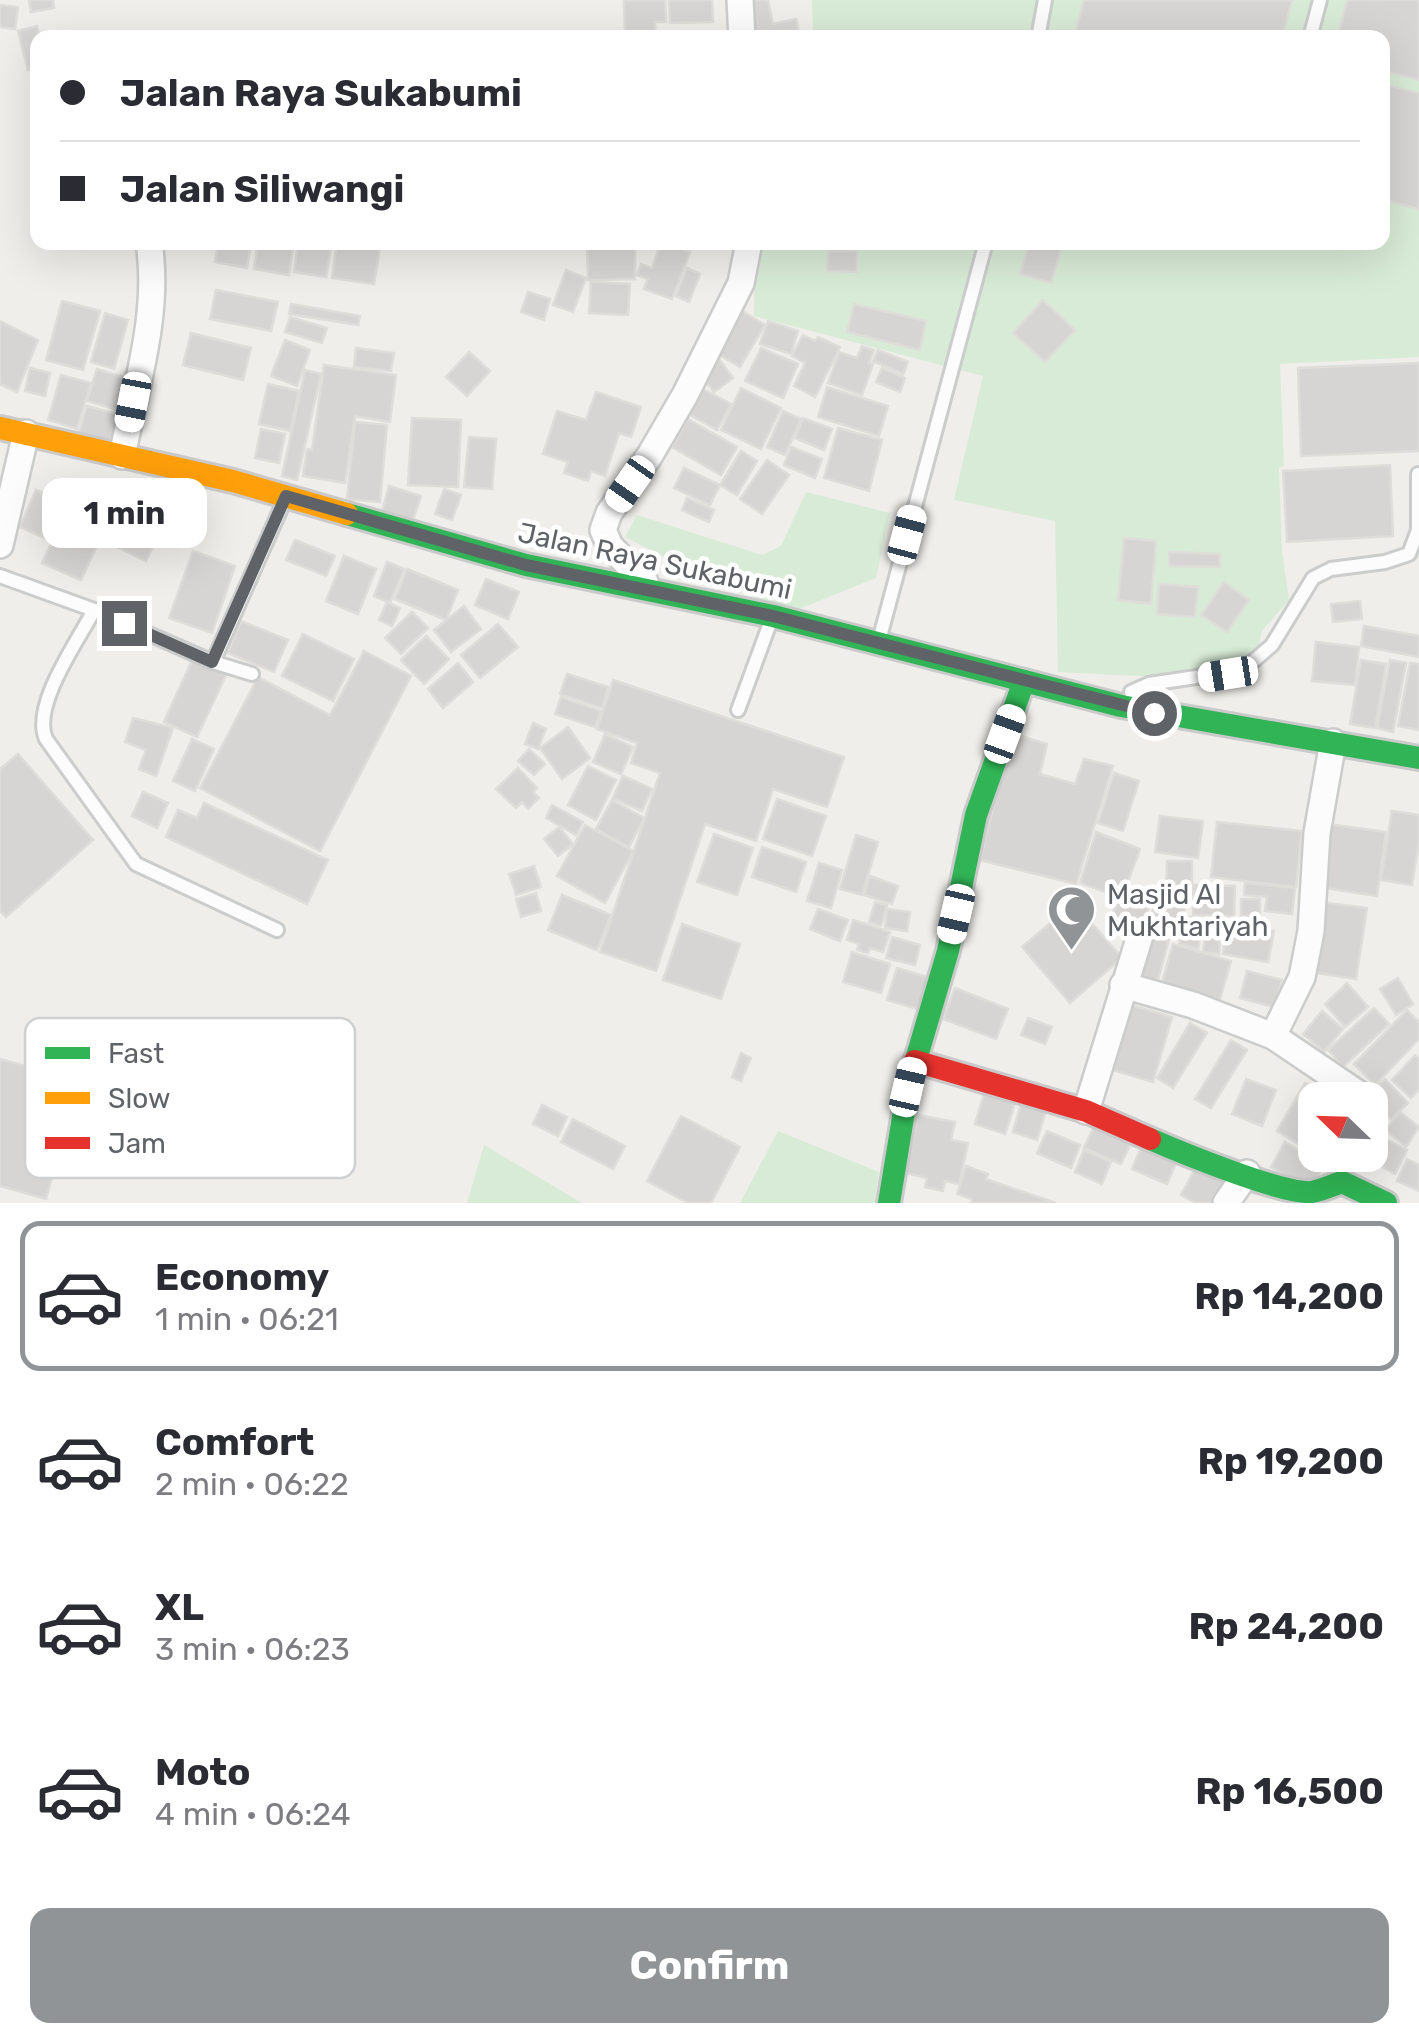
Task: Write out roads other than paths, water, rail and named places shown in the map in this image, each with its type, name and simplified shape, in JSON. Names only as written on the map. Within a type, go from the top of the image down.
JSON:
[{"type":"main road","name":"Jalan Raya Sukabumi","points":[[0,428],[286,496],[526,565],[773,616],[1120,706],[1419,758]]},
{"type":"main road","points":[[889,1203],[914,1061],[948,951],[976,815],[1024,681]]},
{"type":"main road","points":[[914,1061],[1086,1111],[1192,1157],[1301,1191],[1312,1192],[1342,1182],[1386,1203]]},
{"type":"street","points":[[740,0],[742,30]]},
{"type":"street","points":[[122,456],[150,320],[149,250]]},
{"type":"street","points":[[652,589],[610,546],[604,530],[609,513],[650,455],[685,395],[741,283],[747,250]]},
{"type":"street","points":[[0,545],[26,433]]},
{"type":"street","points":[[1274,1036],[1302,977],[1311,930],[1317,833],[1333,742]]},
{"type":"street","points":[[1086,1111],[1139,939]]},
{"type":"street","points":[[1122,985],[1194,1005],[1274,1036],[1341,1082]]},
{"type":"street","points":[[1226,1203],[1247,1173]]},
{"type":"lane","points":[[1039,30],[1045,0]]},
{"type":"lane","points":[[1312,30],[1320,0]]},
{"type":"lane","points":[[878,644],[984,250]]},
{"type":"lane","points":[[1120,706],[1133,690],[1149,684],[1243,670],[1262,656],[1280,634],[1306,583],[1313,578],[1332,569],[1385,562],[1409,554],[1418,530],[1418,474]]},
{"type":"lane","points":[[212,662],[286,496]]},
{"type":"lane","points":[[0,576],[94,610],[212,662],[252,674]]},
{"type":"lane","points":[[94,610],[45,704],[40,728],[46,739],[136,864],[277,930]]},
{"type":"lane","points":[[738,710],[773,616]]},
{"type":"place","name":"Masjid Al Mukhtariyah","points":[[1072,952]]}]
